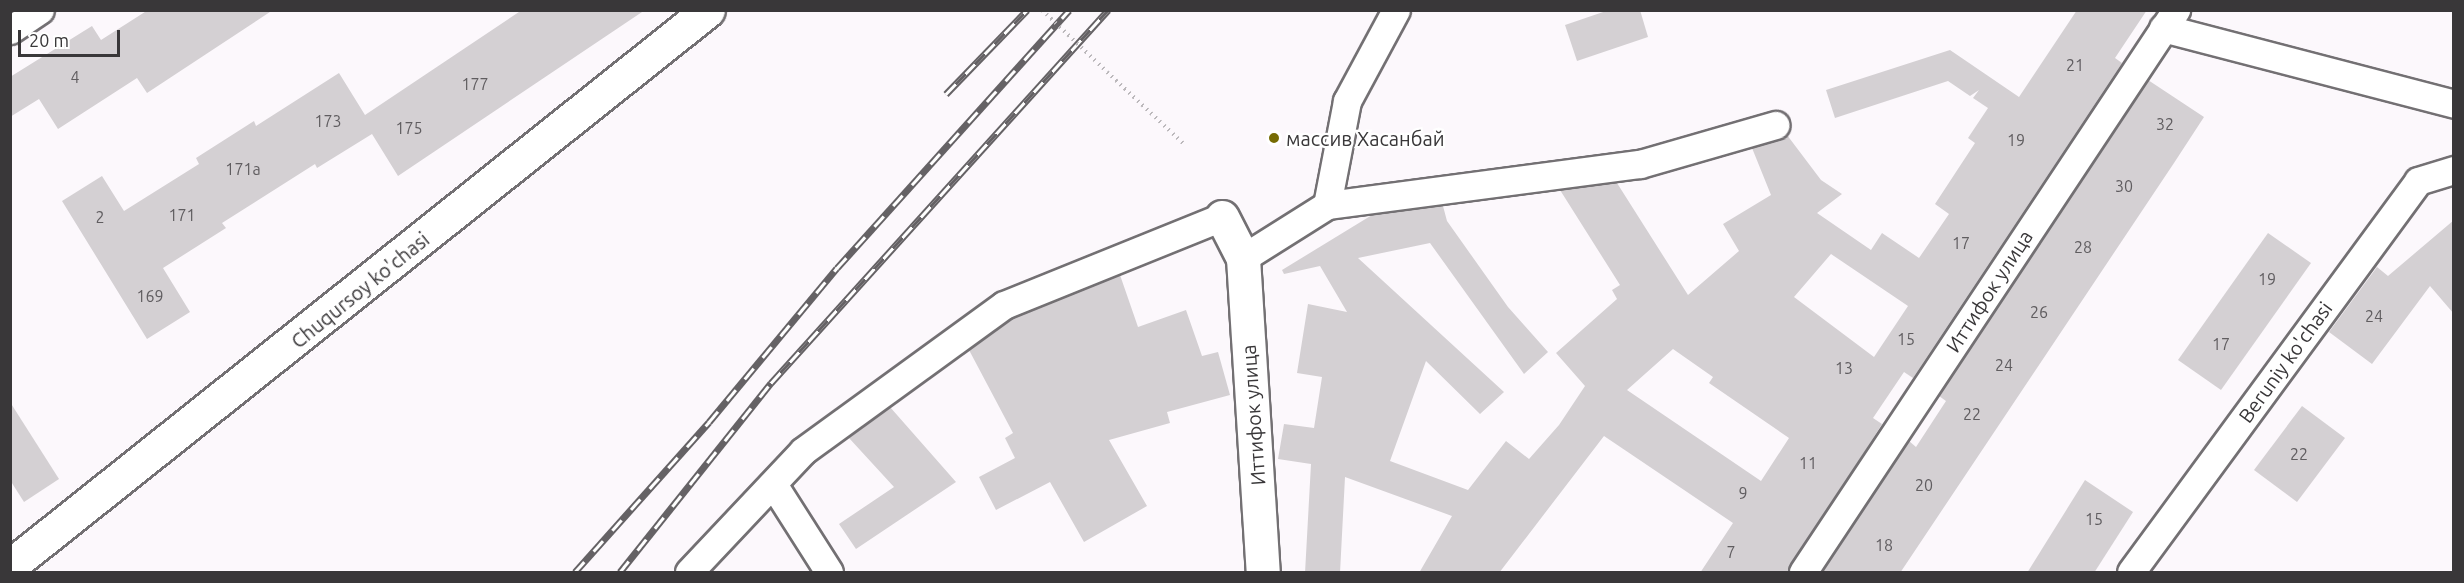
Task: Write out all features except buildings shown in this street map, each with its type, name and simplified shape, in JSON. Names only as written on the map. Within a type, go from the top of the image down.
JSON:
[{"type":"street","points":[[10,30],[40,10]]},
{"type":"street","name":"Chuqursoy ko'chasi","points":[[10,566],[708,10]]},
{"type":"street","points":[[1327,205],[1347,101],[1396,10]]},
{"type":"street","points":[[2169,19],[2454,104]]},
{"type":"street","name":"Иттифок улица","points":[[1803,573],[2169,19]]},
{"type":"street","points":[[1243,258],[1327,205],[1640,164],[1775,125]]},
{"type":"street","name":"Beruniy ko'chasi","points":[[2131,573],[2418,181],[2454,170]]},
{"type":"street","points":[[689,573],[804,451],[1004,304],[1222,217]]},
{"type":"street","name":"Иттифок улица","points":[[1222,217],[1243,258],[1263,573]]},
{"type":"street","points":[[772,484],[829,573]]},
{"type":"path","points":[[1042,10],[1184,144]]},
{"type":"railway","points":[[946,94],[1027,10]]},
{"type":"railway","points":[[575,572],[709,422],[837,268],[1069,10]]},
{"type":"railway","points":[[620,572],[771,383],[1108,10]]},
{"type":"place","name":"массив Хасанбай","points":[[1274,138]]}]
